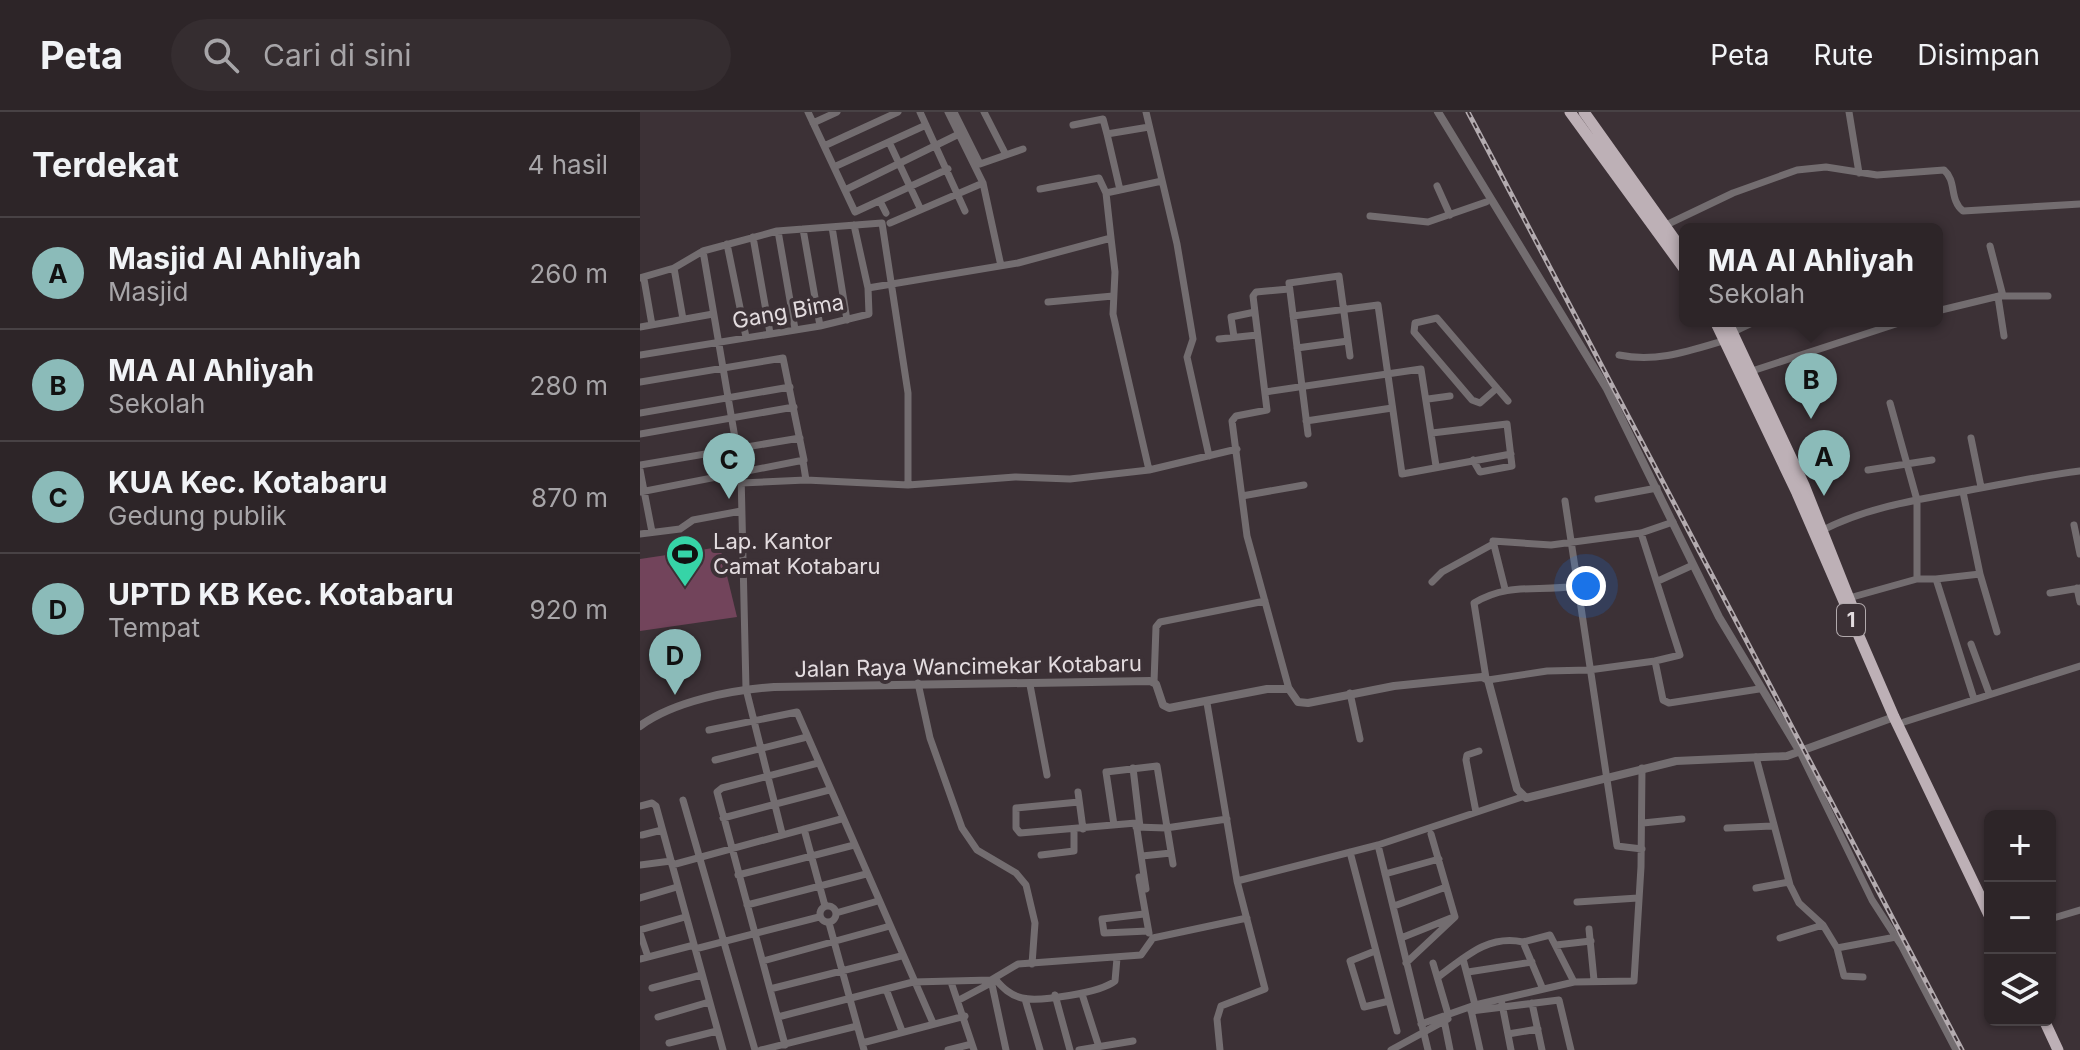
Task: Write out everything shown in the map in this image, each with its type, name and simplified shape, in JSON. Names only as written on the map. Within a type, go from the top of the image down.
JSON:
[{"type":"highway","points":[[1570,112],[1679,262]]},
{"type":"highway","points":[[1584,112],[1679,245]]},
{"type":"highway","name":"1","points":[[1729,331],[1752,371],[1823,530],[1899,719],[1984,895]]},
{"type":"highway","name":"1","points":[[1729,331],[1899,719],[1984,904]]},
{"type":"highway","points":[[2040,1026],[2051,1050]]},
{"type":"highway","points":[[2047,1026],[2058,1050]]},
{"type":"street","points":[[808,112],[855,212],[948,169]]},
{"type":"street","points":[[813,123],[837,112]]},
{"type":"street","points":[[824,146],[898,112]]},
{"type":"street","points":[[920,112],[965,211]]},
{"type":"street","points":[[951,112],[983,183],[1001,266]]},
{"type":"street","points":[[951,112],[980,164],[1023,149]]},
{"type":"street","points":[[984,112],[1006,155]]},
{"type":"street","points":[[1146,112],[1193,339],[1187,357],[1209,456]]},
{"type":"street","points":[[1438,112],[1607,389],[1693,565],[1759,689],[1800,752],[1872,900],[1896,937],[1956,1050]]},
{"type":"street","points":[[1849,112],[1859,173]]},
{"type":"street","points":[[1073,125],[1103,119],[1120,190]]},
{"type":"street","points":[[834,167],[926,125]]},
{"type":"street","points":[[1107,134],[1149,127]]},
{"type":"street","points":[[845,190],[959,134]]},
{"type":"street","points":[[889,142],[920,208]]},
{"type":"street","points":[[1666,225],[1733,193],[1797,170],[1826,167],[1899,175],[1944,170],[1949,175],[1955,202],[1963,211],[2080,204]]},
{"type":"street","points":[[1040,189],[1099,178],[1106,193],[1119,345],[1149,470]]},
{"type":"street","points":[[1479,179],[1486,202],[1498,213]]},
{"type":"street","points":[[1106,193],[1162,181]]},
{"type":"street","points":[[652,325],[642,278],[674,268],[703,251],[778,231],[886,223],[983,183]]},
{"type":"street","points":[[1437,186],[1450,215]]},
{"type":"street","points":[[880,201],[886,213]]},
{"type":"street","points":[[1370,216],[1426,222],[1486,202]]},
{"type":"street","points":[[886,223],[908,393],[908,485]]},
{"type":"street","name":"Gang Bima","points":[[640,355],[820,326],[871,313],[854,225]]},
{"type":"street","points":[[832,227],[847,320]]},
{"type":"street","points":[[803,229],[820,326]]},
{"type":"street","points":[[778,231],[795,329]]},
{"type":"street","points":[[753,237],[770,333]]},
{"type":"street","points":[[868,288],[1001,266],[1111,238]]},
{"type":"street","points":[[727,244],[746,337]]},
{"type":"street","points":[[1990,246],[2004,336]]},
{"type":"street","points":[[703,251],[741,473],[746,689],[765,777],[782,833]]},
{"type":"street","points":[[674,268],[683,319]]},
{"type":"street","points":[[1308,434],[1289,289],[1291,282],[1338,275],[1350,356]]},
{"type":"street","points":[[1289,289],[1254,294],[1266,411],[1233,419],[1247,536],[1289,689]]},
{"type":"street","points":[[1048,302],[1113,296]]},
{"type":"street","points":[[1943,310],[2000,296],[2048,296]]},
{"type":"street","points":[[1293,316],[1378,305],[1402,474],[1511,454]]},
{"type":"street","points":[[1234,337],[1231,317],[1255,312]]},
{"type":"street","points":[[640,327],[713,314]]},
{"type":"street","points":[[1497,388],[1477,404],[1413,329],[1415,323],[1434,317],[1497,388],[1506,402],[1515,394]]},
{"type":"street","points":[[1752,371],[1887,327]]},
{"type":"street","points":[[1619,355],[1637,360],[1671,357],[1729,331]]},
{"type":"street","points":[[1219,339],[1257,335]]},
{"type":"street","points":[[1297,348],[1348,341]]},
{"type":"street","points":[[1265,392],[1423,370],[1436,357]]},
{"type":"street","points":[[640,382],[783,358],[806,480]]},
{"type":"street","points":[[1423,370],[1436,466]]},
{"type":"street","points":[[640,413],[790,387]]},
{"type":"street","points":[[1428,399],[1450,396]]},
{"type":"street","points":[[1890,403],[1917,500],[1917,579]]},
{"type":"street","points":[[640,434],[794,407]]},
{"type":"street","points":[[1306,421],[1392,408]]},
{"type":"street","points":[[1432,433],[1505,422],[1509,428],[1512,466],[1491,472],[1478,471],[1473,460]]},
{"type":"street","points":[[652,532],[642,492],[640,468],[800,438]]},
{"type":"street","points":[[1971,438],[1981,487]]},
{"type":"street","points":[[741,483],[806,480],[908,485],[1015,477],[1070,479],[1149,470],[1237,449]]},
{"type":"street","points":[[1868,470],[1932,460]]},
{"type":"street","points":[[642,492],[803,461]]},
{"type":"street","points":[[1823,530],[1876,508],[2080,471]]},
{"type":"street","points":[[1242,496],[1304,485]]},
{"type":"street","points":[[1598,499],[1657,488]]},
{"type":"street","points":[[1963,492],[1980,574],[1997,632]]},
{"type":"street","points":[[1565,501],[1617,846],[1642,849]]},
{"type":"street","points":[[640,534],[680,529],[693,520],[741,511]]},
{"type":"street","points":[[1432,582],[1442,572],[1495,540],[1535,546],[1641,533],[1673,522]]},
{"type":"street","points":[[2074,525],[2080,554]]},
{"type":"street","points":[[1487,679],[1547,671],[1589,670],[1680,655],[1641,533]]},
{"type":"street","points":[[1493,544],[1505,589]]},
{"type":"street","points":[[1658,581],[1693,565]]},
{"type":"street","points":[[1849,598],[1917,579],[1980,574]]},
{"type":"street","points":[[1936,579],[1974,699]]},
{"type":"street","points":[[1522,797],[1517,789],[1487,679],[1473,605],[1505,589],[1576,586]]},
{"type":"street","points":[[2050,593],[2078,588],[2080,602]]},
{"type":"street","points":[[1154,682],[1156,627],[1160,622],[1265,601]]},
{"type":"street","points":[[1971,644],[1989,693]]},
{"type":"street","points":[[1655,661],[1663,700],[1669,703],[1759,689]]},
{"type":"street","points":[[1237,881],[1378,845],[1522,797],[1605,776],[1700,759],[1771,759],[1800,752],[1899,719],[2080,666]]},
{"type":"street","name":"Jalan Raya Wancimekar Kotabaru","points":[[640,726],[658,715],[746,689],[918,683],[1030,685],[1154,682],[1167,708],[1207,703],[1267,689],[1289,689],[1303,703],[1350,693],[1487,679]]},
{"type":"street","points":[[918,683],[930,738],[962,828],[977,850],[1016,873],[1026,885],[1035,923],[1032,964]]},
{"type":"street","points":[[1030,685],[1047,775]]},
{"type":"street","points":[[1350,693],[1360,739]]},
{"type":"street","points":[[1207,703],[1237,881],[1265,989],[1221,1006],[1217,1019],[1220,1050]]},
{"type":"street","points":[[709,730],[794,710],[933,1023]]},
{"type":"street","points":[[715,760],[807,737]]},
{"type":"street","points":[[1476,812],[1466,760],[1467,755],[1479,751]]},
{"type":"street","points":[[1756,757],[1772,826],[1789,882],[1799,903],[1823,925],[1837,948],[1844,976],[1863,977]]},
{"type":"street","points":[[785,1045],[723,818],[719,789],[818,763]]},
{"type":"street","points":[[1114,825],[1106,772],[1158,767],[1173,864]]},
{"type":"street","points":[[1133,768],[1146,889]]},
{"type":"street","points":[[1395,1048],[1422,1028],[1446,1017],[1542,987],[1594,980],[1634,981],[1643,823],[1642,768]]},
{"type":"street","points":[[723,818],[829,790]]},
{"type":"street","points":[[1078,792],[1083,829]]},
{"type":"street","points":[[683,800],[755,1050]]},
{"type":"street","points":[[1079,802],[1014,809],[1016,828],[1020,833],[1136,823],[1138,827],[1166,828],[1227,819]]},
{"type":"street","points":[[640,806],[654,804],[723,1050]]},
{"type":"street","points":[[640,865],[699,857],[841,819]]},
{"type":"street","points":[[1643,823],[1682,819]]},
{"type":"street","points":[[1727,828],[1772,826]]},
{"type":"street","points":[[804,829],[825,906],[819,917]]},
{"type":"street","points":[[642,835],[662,830]]},
{"type":"street","points":[[1041,855],[1074,851],[1074,830]]},
{"type":"street","points":[[1431,834],[1455,917]]},
{"type":"street","points":[[738,875],[854,845]]},
{"type":"street","points":[[1378,845],[1428,1050]]},
{"type":"street","points":[[1350,852],[1397,1031]]},
{"type":"street","points":[[1142,856],[1171,853]]},
{"type":"street","points":[[1385,874],[1439,859]]},
{"type":"street","points":[[747,905],[866,874]]},
{"type":"street","points":[[959,1000],[1011,967],[1141,955],[1149,935],[1139,877]]},
{"type":"street","points":[[1756,888],[1789,882]]},
{"type":"street","points":[[640,898],[677,887]]},
{"type":"street","points":[[1394,906],[1446,887]]},
{"type":"street","points":[[1577,902],[1638,898]]},
{"type":"street","points":[[829,923],[836,913],[878,901]]},
{"type":"street","points":[[825,906],[836,913]]},
{"type":"street","points":[[2056,917],[2080,910]]},
{"type":"street","points":[[1144,914],[1102,919],[1102,929],[1104,933],[1149,935],[1247,918]]},
{"type":"street","points":[[685,917],[640,932],[644,958],[724,942],[819,917],[829,923],[863,1046],[902,1031],[965,1016]]},
{"type":"street","points":[[1401,938],[1455,917]]},
{"type":"street","points":[[1406,963],[1455,917]]},
{"type":"street","points":[[1780,938],[1823,925]]},
{"type":"street","points":[[763,961],[890,926]]},
{"type":"street","points":[[1589,929],[1594,980]]},
{"type":"street","points":[[1438,977],[1497,940],[1523,942],[1548,934],[1574,982]]},
{"type":"street","points":[[1837,948],[1896,937]]},
{"type":"street","points":[[1556,945],[1591,941]]},
{"type":"street","points":[[1523,942],[1542,987]]},
{"type":"street","points":[[1375,951],[1350,961],[1364,1007],[1389,1001]]},
{"type":"street","points":[[770,989],[901,956]]},
{"type":"street","points":[[778,1017],[913,982],[993,981],[1007,992],[1025,999],[1082,994],[1103,990],[1115,981],[1117,958]]},
{"type":"street","points":[[1463,959],[1468,972],[1480,1050]]},
{"type":"street","points":[[1468,972],[1532,962]]},
{"type":"street","points":[[1433,963],[1446,1017],[1450,1050]]},
{"type":"street","points":[[652,988],[701,975]]},
{"type":"street","points":[[993,981],[1006,1050]]},
{"type":"street","points":[[948,1050],[973,1047],[951,982]]},
{"type":"street","points":[[886,989],[902,1031]]},
{"type":"street","points":[[1082,994],[1098,1044]]},
{"type":"street","points":[[1055,995],[1070,1050]]},
{"type":"street","points":[[1025,999],[1040,1050]]},
{"type":"street","points":[[1473,1008],[1555,999],[1562,1002],[1571,1050]]},
{"type":"street","points":[[658,1017],[709,1002]]},
{"type":"street","points":[[1532,1003],[1542,1050]]},
{"type":"street","points":[[1502,1004],[1511,1050]]},
{"type":"street","points":[[761,1050],[857,1026]]},
{"type":"street","points":[[1508,1034],[1538,1029]]},
{"type":"street","points":[[669,1043],[717,1031]]},
{"type":"street","points":[[1079,1050],[1098,1044],[1133,1041]]},
{"type":"shaded area","name":"Lap. Kantor Camat Kotabaru","points":[[720,547],[737,617],[640,631],[640,559]]},
{"type":"railway","points":[[1468,112],[1962,1050]]},
{"type":"place","name":"MA Al Ahliyah","points":[[1811,419]]},
{"type":"place","name":"Masjid Al Ahliyah","points":[[1824,496]]},
{"type":"place","name":"KUA Kec. Kotabaru","points":[[729,499]]},
{"type":"place","name":"Lap. Kantor Camat Kotabaru","points":[[685,588]]},
{"type":"place","name":"UPTD KB Kec. Kotabaru","points":[[675,695]]}]
